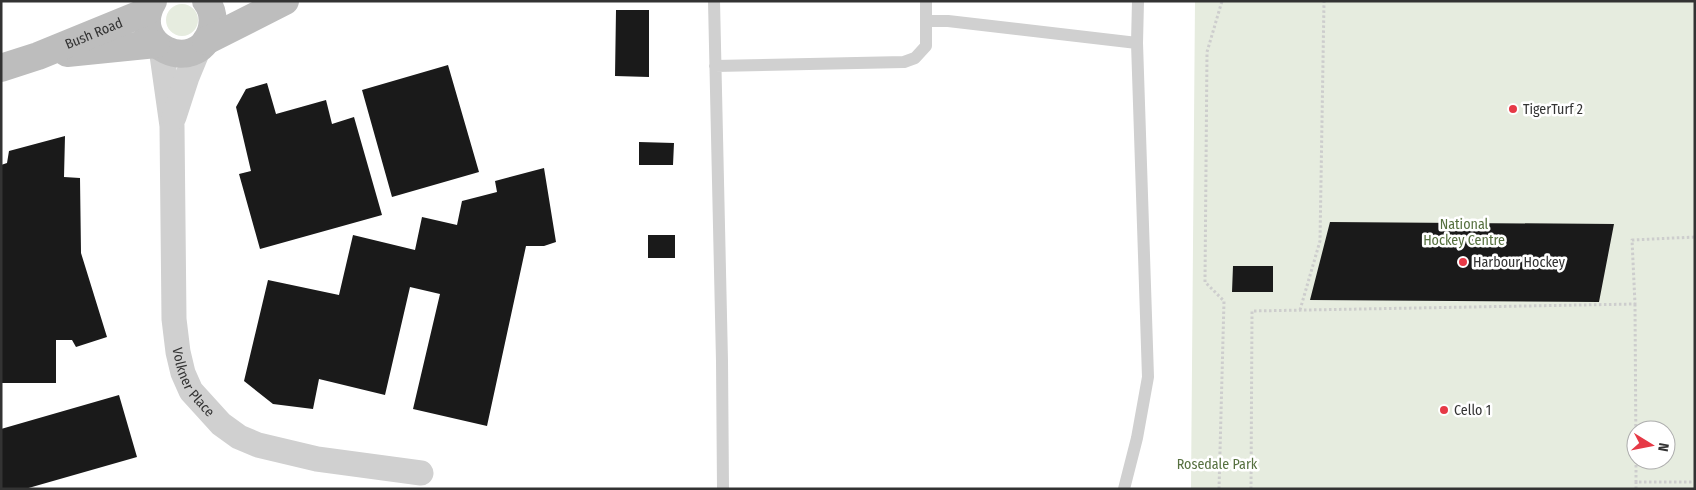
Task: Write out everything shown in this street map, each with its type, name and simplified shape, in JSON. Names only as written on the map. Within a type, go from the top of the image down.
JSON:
[{"type":"main road","points":[[202,44],[213,23],[211,10],[206,1]]},
{"type":"main road","points":[[202,44],[285,1]]},
{"type":"main road","points":[[151,6],[148,28],[159,46]]},
{"type":"main road","name":"Bush Road","points":[[1,68],[38,56],[151,6]]},
{"type":"main road","name":"Bush Road","points":[[38,56],[159,46],[178,54],[189,53],[202,44]]},
{"type":"street","name":"Volkner Place","points":[[172,126],[184,84],[202,44]]},
{"type":"street","name":"Volkner Place","points":[[159,46],[172,126],[174,319],[178,352],[183,373],[191,391],[222,424],[239,436],[258,445],[318,460],[421,473]]},
{"type":"lane","points":[[714,1],[724,489]]},
{"type":"lane","points":[[715,66],[904,62],[915,58],[926,46],[926,1]]},
{"type":"lane","points":[[1124,489],[1137,438],[1148,377],[1137,43],[1138,1]]},
{"type":"lane","points":[[926,21],[1137,43]]},
{"type":"path","points":[[1219,489],[1224,301],[1205,282],[1208,52],[1222,1]]},
{"type":"path","points":[[1300,310],[1320,241],[1324,1]]},
{"type":"path","points":[[1636,420],[1635,304],[1632,240],[1695,236]]},
{"type":"path","points":[[1250,489],[1252,311],[1635,304]]},
{"type":"path","points":[[1636,470],[1636,489]]},
{"type":"path","points":[[1636,482],[1695,482]]},
{"type":"green space","name":"National Hockey Centre","points":[[1195,1],[1695,1],[1695,489],[1191,489]]},
{"type":"green space","points":[[182,4],[188,5],[193,9],[197,14],[197,26],[193,31],[188,35],[182,36],[176,35],[171,31],[167,26],[166,20],[167,14],[171,9],[176,5]]},
{"type":"building","points":[[616,10],[649,10],[649,77],[615,76]]},
{"type":"building","points":[[448,65],[479,172],[392,197],[362,90]]},
{"type":"building","points":[[267,83],[276,114],[326,100],[332,124],[354,117],[382,215],[260,249],[239,174],[251,171],[236,107],[246,89]]},
{"type":"building","points":[[65,136],[64,177],[80,178],[81,253],[107,337],[76,347],[72,340],[56,340],[56,383],[1,383],[1,165],[7,163],[9,151]]},
{"type":"building","points":[[639,142],[674,143],[673,165],[639,165]]},
{"type":"building","points":[[544,168],[556,242],[544,246],[526,246],[487,426],[413,409],[440,294],[410,287],[385,395],[319,379],[313,409],[273,404],[244,381],[268,280],[339,295],[353,235],[415,250],[422,217],[457,225],[462,201],[497,192],[495,181]]},
{"type":"building","name":"Harbour Hockey","points":[[1330,222],[1614,224],[1599,302],[1310,300]]},
{"type":"building","points":[[648,235],[675,235],[675,258],[648,258]]},
{"type":"building","points":[[1233,266],[1273,266],[1273,292],[1232,292]]},
{"type":"building","points":[[119,395],[137,457],[25,489],[1,489],[1,429]]},
{"type":"place","name":"TigerTurf 2","points":[[1513,109]]},
{"type":"place","name":"Harbour Hockey","points":[[1463,262]]},
{"type":"place","name":"Cello 1","points":[[1444,410]]},
{"type":"park label","name":"Rosedale Park","points":[[1217,464]]}]
